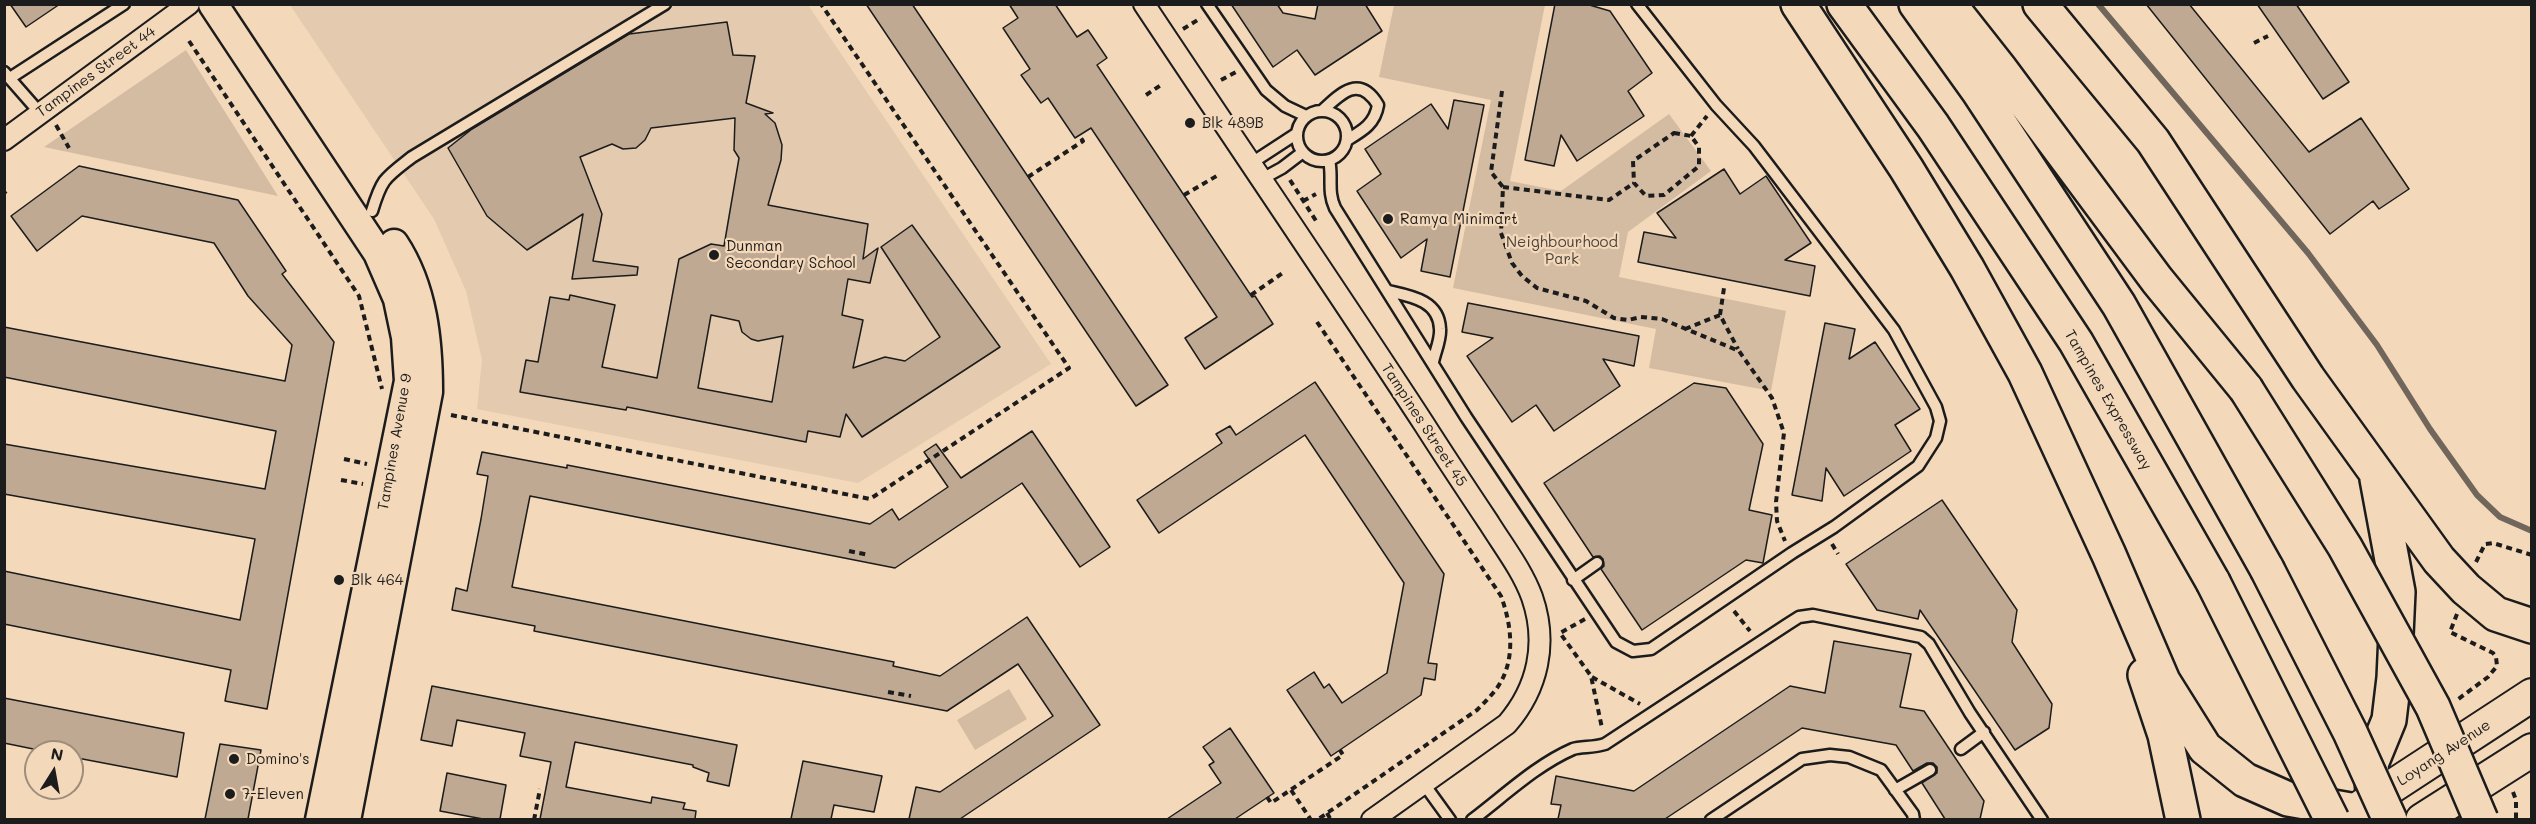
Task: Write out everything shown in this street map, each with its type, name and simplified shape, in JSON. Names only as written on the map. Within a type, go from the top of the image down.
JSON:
[{"type":"highway","points":[[1798,4],[1906,168],[1972,277],[2025,373],[2109,555],[2163,681],[2205,748],[2245,780],[2288,800],[2363,815]]},
{"type":"highway","name":"Tampines Expressway","points":[[1844,4],[1933,126],[2076,342],[2213,582],[2363,815]]},
{"type":"highway","points":[[1916,4],[1979,92],[2119,305],[2267,569],[2350,732],[2363,815]]},
{"type":"highway","points":[[1948,4],[2001,70],[2157,280],[2246,389],[2345,547],[2427,697],[2481,819]]},
{"type":"highway","points":[[2040,4],[2153,141],[2308,378],[2439,560],[2466,589],[2496,614],[2532,626]]},
{"type":"highway","points":[[2363,815],[2371,764],[2389,720],[2394,678],[2398,592],[2375,469]]},
{"type":"highway","points":[[2109,555],[2165,735],[2182,819]]},
{"type":"main road","name":"Tampines Avenue 9","points":[[213,4],[378,253],[398,299],[406,338],[409,381],[320,819]]},
{"type":"main road","name":"Tampines Avenue 9","points":[[237,4],[399,252],[413,281],[423,319],[428,358],[428,392],[346,819]]},
{"type":"main road","name":"Loyang Avenue","points":[[2363,815],[2532,695]]},
{"type":"main road","points":[[2422,819],[2532,750]]},
{"type":"street","name":"Tampines Street 44","points":[[4,140],[47,117],[189,4]]},
{"type":"street","name":"Tampines Street 45","points":[[1144,4],[1452,466],[1519,569],[1532,597],[1540,635],[1538,658],[1533,682],[1522,706],[1507,724],[1372,819]]},
{"type":"lane","points":[[47,117],[7,75],[124,4]]},
{"type":"lane","points":[[372,211],[380,185],[412,157],[665,4]]},
{"type":"lane","points":[[1329,160],[1331,200],[1432,362],[1573,580],[1616,642],[1633,651],[1652,649],[1834,527],[1918,466],[1936,438],[1940,421],[1936,407],[1894,330],[1834,254],[1795,197],[1754,146],[1716,105],[1637,4]]},
{"type":"lane","points":[[1209,6],[1272,97],[1306,116]]},
{"type":"lane","points":[[1323,111],[1339,94],[1352,88],[1366,91],[1374,99],[1378,105],[1373,121],[1365,130],[1347,140]]},
{"type":"lane","points":[[1255,172],[1296,134],[1306,116],[1323,111],[1330,112],[1341,120],[1347,133],[1347,140],[1341,152],[1329,160],[1320,161],[1310,158],[1303,152],[1296,134]]},
{"type":"lane","points":[[1255,172],[1282,168],[1303,152]]},
{"type":"lane","points":[[1388,291],[1424,301],[1431,308],[1440,330],[1432,362]]},
{"type":"lane","points":[[1573,580],[1597,562]]},
{"type":"lane","points":[[1472,819],[1560,756],[1576,748],[1593,748],[1605,744],[1799,617],[1813,615],[1922,637],[2042,819]]},
{"type":"lane","points":[[1961,749],[1984,732]]},
{"type":"lane","points":[[1712,819],[1802,759],[1830,755],[1849,757],[1881,770],[1913,814],[1914,819]]},
{"type":"lane","points":[[1895,790],[1930,770]]},
{"type":"lane","points":[[1424,784],[1450,819]]},
{"type":"path","points":[[451,415],[870,499],[1069,368],[821,4]]},
{"type":"path","points":[[2254,43],[2268,36]]},
{"type":"path","points":[[189,41],[359,296],[382,392]]},
{"type":"path","points":[[1146,95],[1161,85]]},
{"type":"path","points":[[1502,91],[1491,172],[1503,187],[1501,233],[1512,263],[1522,276],[1537,288],[1586,301],[1614,318],[1628,320],[1641,317],[1662,318],[1739,351]]},
{"type":"path","points":[[1691,136],[1716,105]]},
{"type":"path","points":[[47,117],[69,148]]},
{"type":"path","points":[[1674,133],[1691,136],[1699,147],[1699,166],[1664,195],[1646,196],[1634,183],[1633,161],[1674,133]]},
{"type":"path","points":[[1028,177],[1083,141],[1080,135]]},
{"type":"path","points":[[1184,195],[1220,174]]},
{"type":"path","points":[[1503,187],[1609,200],[1634,183]]},
{"type":"path","points":[[1251,295],[1284,272]]},
{"type":"path","points":[[1725,288],[1720,315],[1739,351],[1772,399],[1784,433],[1776,502],[1777,521],[1782,536],[1792,553]]},
{"type":"path","points":[[1684,329],[1720,315]]},
{"type":"path","points":[[1317,322],[1502,596],[1510,628],[1511,647],[1497,688],[1477,710],[1317,819]]},
{"type":"path","points":[[366,472],[369,461]]},
{"type":"path","points":[[340,480],[364,484],[362,495]]},
{"type":"path","points":[[1833,546],[1839,554]]},
{"type":"path","points":[[849,552],[869,555]]},
{"type":"path","points":[[1734,610],[1760,643]]},
{"type":"path","points":[[1596,613],[1560,633],[1591,676],[1653,712]]},
{"type":"path","points":[[1591,676],[1605,744]]},
{"type":"path","points":[[888,692],[911,696]]},
{"type":"path","points":[[1267,797],[1271,803],[1343,755],[1340,750]]},
{"type":"path","points":[[534,819],[540,789]]},
{"type":"path","points":[[1291,790],[1311,819]]},
{"type":"path","points":[[1327,813],[1331,819]]},
{"type":"shaded area","name":"Dunman Secondary School","points":[[290,5],[808,5],[1051,364],[858,483],[477,409],[482,360],[466,291],[434,219]]},
{"type":"green space","name":"Neighbourhood Park","points":[[1394,5],[1545,5],[1510,181],[1561,191],[1669,114],[1711,171],[1628,232],[1619,277],[1786,311],[1771,391],[1649,368],[1656,329],[1453,288],[1491,100],[1379,77]]},
{"type":"green space","points":[[186,50],[278,196],[44,147]]},
{"type":"green space","points":[[1009,689],[1027,719],[975,750],[957,720]]},
{"type":"building","points":[[10,4],[60,4],[26,27]]},
{"type":"building","points":[[866,4],[912,4],[1168,385],[1136,406]]},
{"type":"building","points":[[1009,4],[1055,4],[1077,37],[1088,30],[1107,58],[1097,65],[1252,297],[1255,296],[1273,324],[1205,369],[1185,338],[1217,317],[1091,128],[1075,138],[1048,98],[1041,103],[1021,75],[1030,69],[1003,28],[1018,18]]},
{"type":"building","points":[[1231,4],[1277,4],[1283,13],[1315,19],[1318,4],[1365,4],[1382,31],[1315,75],[1297,50],[1273,67]]},
{"type":"building","points":[[1555,4],[1586,4],[1610,11],[1652,73],[1628,91],[1644,116],[1577,161],[1561,135],[1554,166],[1525,160]]},
{"type":"building","points":[[2146,4],[2189,4],[2309,152],[2361,118],[2409,189],[2379,209],[2373,201],[2330,234]]},
{"type":"building","points":[[2257,4],[2296,4],[2349,82],[2323,99]]},
{"type":"building","points":[[727,22],[733,55],[755,56],[746,103],[773,113],[765,114],[775,123],[782,145],[781,160],[768,205],[868,224],[863,259],[878,248],[870,283],[848,279],[842,315],[863,320],[853,368],[885,357],[905,361],[940,337],[881,247],[912,225],[1000,347],[862,437],[846,414],[840,437],[808,431],[806,442],[627,407],[626,410],[520,392],[526,360],[538,362],[550,297],[569,300],[570,295],[615,305],[602,367],[657,378],[679,259],[711,244],[724,246],[739,158],[734,150],[735,118],[651,128],[645,140],[636,148],[623,149],[612,144],[580,157],[602,214],[593,261],[638,267],[637,275],[572,279],[583,214],[527,250],[487,216],[448,148],[472,129],[629,34]],"holes":[[[711,315],[739,321],[742,332],[751,339],[758,341],[783,336],[772,402],[698,388]]]},
{"type":"building","points":[[1454,100],[1484,105],[1450,277],[1421,271],[1427,239],[1401,258],[1357,191],[1381,174],[1365,149],[1431,104],[1448,129]]},
{"type":"building","points":[[79,166],[238,200],[286,271],[282,274],[334,342],[267,709],[225,701],[231,670],[4,624],[4,571],[240,620],[255,539],[4,494],[4,444],[265,489],[276,431],[4,377],[4,327],[285,381],[292,345],[248,296],[214,243],[82,216],[37,251],[11,216]]},
{"type":"building","points":[[1724,169],[1740,194],[1766,176],[1811,243],[1785,260],[1815,266],[1810,296],[1638,262],[1644,232],[1676,238],[1657,213]]},
{"type":"building","points":[[1468,303],[1639,336],[1634,366],[1603,359],[1620,386],[1554,431],[1536,405],[1512,422],[1467,356],[1493,338],[1462,332]]},
{"type":"building","points":[[1825,323],[1855,329],[1849,359],[1875,342],[1920,409],[1895,425],[1911,451],[1844,496],[1826,468],[1822,501],[1792,495]]},
{"type":"building","points":[[1315,382],[1444,574],[1428,663],[1437,664],[1435,680],[1424,678],[1421,695],[1331,756],[1287,690],[1314,672],[1324,688],[1329,684],[1342,703],[1387,673],[1404,583],[1305,435],[1159,533],[1137,500],[1222,443],[1216,434],[1230,426],[1236,435]]},
{"type":"building","points":[[1694,383],[1726,388],[1763,444],[1749,510],[1772,515],[1763,563],[1746,560],[1642,630],[1601,569],[1604,566],[1603,559],[1600,556],[1593,557],[1544,483]]},
{"type":"building","points":[[1032,431],[1110,547],[1080,567],[1022,483],[895,568],[530,496],[512,587],[894,662],[893,666],[940,676],[1027,617],[1100,725],[960,819],[909,819],[916,787],[940,792],[1053,716],[1018,664],[947,711],[534,631],[535,626],[452,610],[456,588],[467,591],[481,519],[488,476],[477,474],[482,452],[567,468],[567,465],[870,524],[892,509],[899,520],[948,487],[924,452],[936,444],[961,478]]},
{"type":"building","points":[[1942,500],[2017,610],[2012,642],[2052,704],[2049,728],[2015,750],[1920,610],[1918,619],[1877,610],[1846,564]]},
{"type":"building","points":[[1834,641],[1911,654],[1900,707],[1924,711],[1984,801],[1980,819],[1945,819],[1922,783],[1937,773],[1937,767],[1933,763],[1927,763],[1913,771],[1896,745],[1802,728],[1665,819],[1558,819],[1561,805],[1551,804],[1556,776],[1634,791],[1790,686],[1825,693]]},
{"type":"building","points":[[432,686],[737,745],[729,786],[707,781],[709,773],[693,765],[575,742],[566,787],[651,803],[652,797],[685,803],[683,809],[696,811],[695,819],[540,819],[551,762],[520,756],[525,733],[457,720],[452,746],[421,740]]},
{"type":"building","points":[[4,698],[184,733],[177,777],[84,759],[84,740],[24,740],[24,747],[4,743]]},
{"type":"building","points":[[1230,728],[1274,793],[1235,819],[1167,819],[1221,783],[1209,765],[1214,762],[1203,747]]},
{"type":"building","points":[[220,744],[261,750],[248,819],[205,819]]},
{"type":"building","points":[[803,761],[882,776],[874,812],[834,805],[831,819],[791,819]]},
{"type":"building","points":[[447,773],[506,785],[500,819],[483,819],[440,811]]},
{"type":"waterway","points":[[2098,4],[2308,253],[2377,345],[2430,429],[2477,495],[2500,517],[2532,531]]},
{"type":"place","name":"Blk 489B","points":[[1190,123]]},
{"type":"place","name":"Ramya Minimart","points":[[1388,219]]},
{"type":"place","name":"Dunman Secondary School","points":[[714,255]]},
{"type":"place","name":"Blk 464","points":[[339,580]]},
{"type":"place","name":"Domino's","points":[[234,759]]},
{"type":"place","name":"7-Eleven","points":[[230,794]]}]
